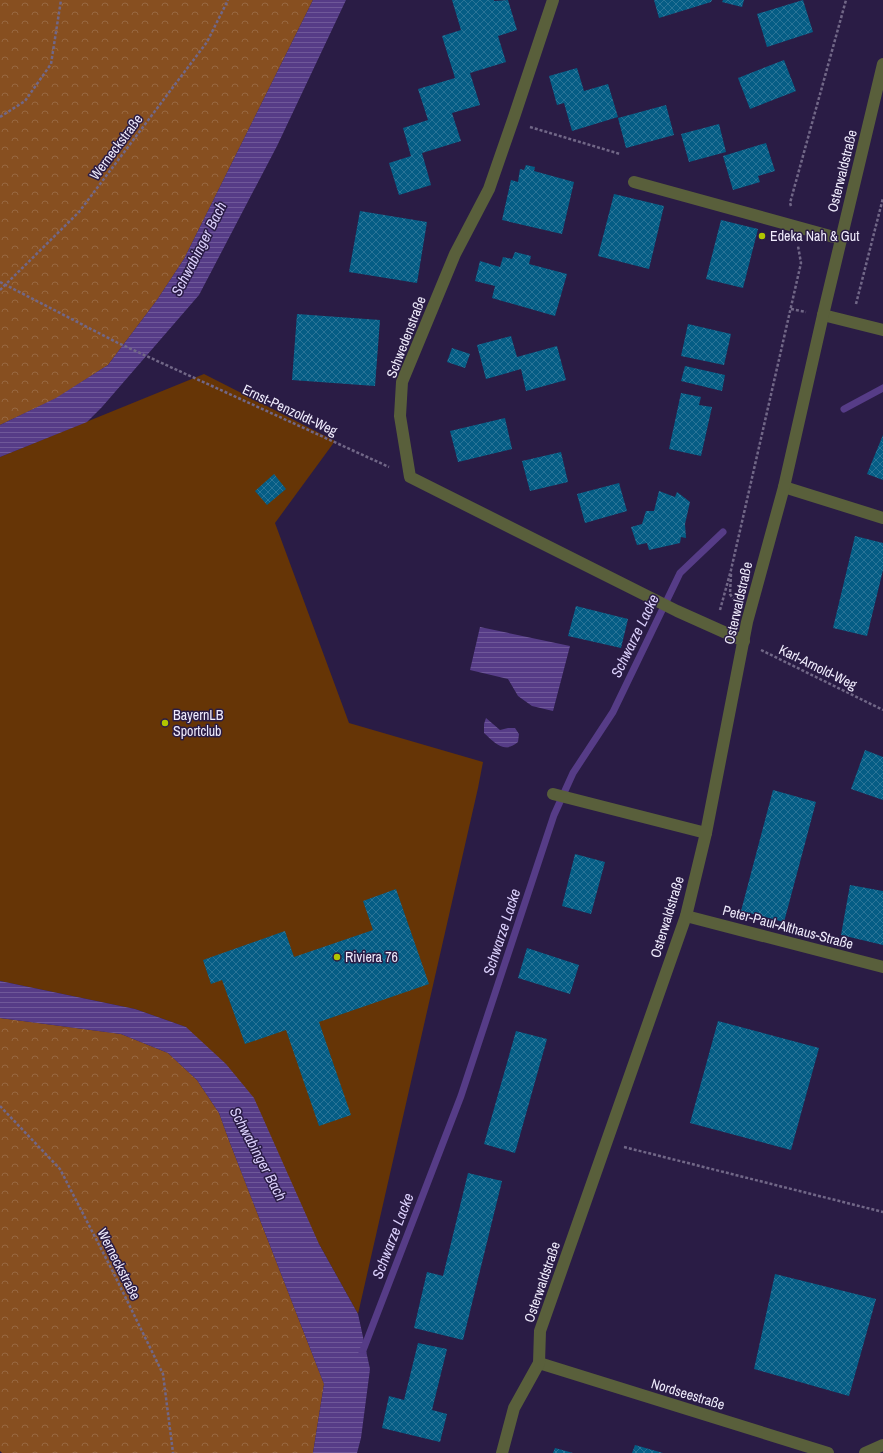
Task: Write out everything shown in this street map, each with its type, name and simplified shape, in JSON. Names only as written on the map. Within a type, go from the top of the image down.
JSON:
[{"type":"street","name":"Schwedenstraße","points":[[410,477],[400,416],[402,382],[455,254],[488,189],[553,0]]},
{"type":"street","name":"Osterwaldstraße","points":[[502,1453],[514,1408],[539,1363],[540,1331],[686,916],[706,833],[747,622],[784,487],[823,315],[883,64]]},
{"type":"street","points":[[634,182],[841,239]]},
{"type":"street","points":[[823,315],[883,330]]},
{"type":"street","points":[[410,477],[677,611],[744,641]]},
{"type":"street","points":[[784,487],[883,518]]},
{"type":"street","points":[[553,794],[706,833]]},
{"type":"street","name":"Peter-Paul-Althaus-Straße","points":[[686,916],[883,967]]},
{"type":"street","name":"Nordseestraße","points":[[539,1363],[828,1453]]},
{"type":"street","points":[[865,1453],[883,1445]]},
{"type":"path","points":[[0,117],[25,101],[51,64],[61,0]]},
{"type":"path","name":"Werneckstraße","points":[[0,290],[79,212],[206,42],[228,0]]},
{"type":"path","points":[[714,628],[731,570],[801,263],[790,203],[846,0]]},
{"type":"path","points":[[512,122],[620,154]]},
{"type":"path","points":[[851,322],[882,209],[883,198]]},
{"type":"path","points":[[0,282],[5,285]]},
{"type":"path","name":"Ernst-Penzoldt-Weg","points":[[5,285],[118,343],[410,477]]},
{"type":"path","name":"Karl-Arnold-Weg","points":[[744,641],[883,710]]},
{"type":"path","name":"Werneckstraße","points":[[0,1106],[60,1169],[116,1279],[162,1374],[173,1453]]},
{"type":"path","points":[[606,1142],[883,1212]]},
{"type":"green space","points":[[0,0],[313,0],[184,259],[157,300],[108,365],[57,398],[0,425]]},
{"type":"green space","points":[[0,1018],[121,1034],[168,1053],[197,1080],[219,1113],[324,1384],[313,1453],[2,1453],[0,1451]]},
{"type":"shaded area","points":[[204,374],[335,441],[275,523],[349,723],[483,762],[358,1314],[319,1244],[186,1027],[135,1009],[0,981],[0,457]]},
{"type":"water","name":"Schwabinger Bach","points":[[313,0],[346,0],[277,146],[199,295],[102,407],[87,422],[0,457],[0,425],[56,398],[108,365],[157,300],[184,259]]},
{"type":"water","points":[[480,627],[570,646],[553,711],[532,706],[518,696],[508,679],[470,670]]},
{"type":"water","points":[[486,718],[500,730],[515,728],[519,734],[518,742],[508,747],[500,746],[496,743],[484,733]]},
{"type":"water","name":"Schwabinger Bach","points":[[0,981],[135,1009],[186,1027],[226,1064],[254,1098],[319,1244],[358,1314],[370,1369],[361,1438],[357,1453],[313,1453],[324,1384],[219,1113],[197,1080],[168,1053],[121,1034],[0,1018]]},
{"type":"building","points":[[452,0],[508,0],[517,30],[498,36],[506,62],[470,73],[480,105],[452,113],[461,141],[422,153],[431,185],[399,195],[389,163],[411,156],[403,128],[428,120],[418,89],[455,78],[442,36],[461,30]]},
{"type":"building","points":[[654,0],[712,0],[711,2],[659,18]]},
{"type":"building","points":[[723,0],[744,0],[742,7],[722,2]]},
{"type":"building","points":[[803,0],[813,32],[767,47],[757,14]]},
{"type":"building","points":[[784,60],[796,91],[750,109],[738,78]]},
{"type":"building","points":[[577,68],[584,91],[608,84],[618,117],[572,131],[564,103],[557,105],[549,76]]},
{"type":"building","points":[[666,105],[674,135],[626,148],[618,118]]},
{"type":"building","points":[[719,124],[726,152],[689,162],[681,134]]},
{"type":"building","points":[[766,143],[775,171],[758,176],[760,182],[733,190],[723,156]]},
{"type":"building","points":[[526,165],[535,167],[534,171],[574,182],[562,234],[502,220],[511,180],[518,182],[520,169],[524,170]]},
{"type":"building","points":[[614,194],[664,206],[649,269],[598,256]]},
{"type":"building","points":[[360,211],[427,222],[417,283],[349,272]]},
{"type":"building","points":[[721,220],[758,229],[743,288],[706,279]]},
{"type":"building","points":[[515,252],[531,256],[529,264],[567,274],[555,316],[492,298],[495,286],[475,281],[480,261],[500,267],[503,257],[512,259]]},
{"type":"building","points":[[297,314],[380,320],[375,386],[292,380]]},
{"type":"building","points":[[688,324],[731,334],[724,365],[681,356]]},
{"type":"building","points":[[511,336],[517,357],[557,346],[566,380],[526,391],[521,369],[486,379],[477,345]]},
{"type":"building","points":[[452,348],[470,354],[465,368],[447,362]]},
{"type":"building","points":[[685,366],[725,375],[722,391],[681,381]]},
{"type":"building","points":[[681,393],[701,397],[699,405],[712,407],[701,456],[669,449]]},
{"type":"building","points":[[505,418],[512,449],[458,462],[450,431]]},
{"type":"building","points":[[883,435],[883,480],[867,474]]},
{"type":"building","points":[[561,452],[568,482],[530,491],[522,461]]},
{"type":"building","points":[[274,474],[286,489],[267,505],[255,491]]},
{"type":"building","points":[[619,483],[627,511],[585,523],[577,494]]},
{"type":"building","points":[[659,491],[675,497],[677,492],[690,502],[685,524],[686,538],[681,537],[680,543],[649,550],[647,543],[637,545],[631,527],[642,524],[646,511],[654,511]]},
{"type":"building","points":[[855,536],[883,543],[883,570],[867,636],[833,628]]},
{"type":"building","points":[[576,606],[628,619],[621,648],[568,636]]},
{"type":"building","points":[[865,750],[883,757],[883,800],[851,789]]},
{"type":"building","points":[[773,790],[816,802],[784,922],[741,911]]},
{"type":"building","points":[[575,854],[605,862],[591,914],[562,906]]},
{"type":"building","points":[[850,885],[883,891],[883,945],[841,935]]},
{"type":"building","points":[[396,889],[429,984],[319,1022],[351,1115],[319,1126],[286,1030],[245,1044],[222,980],[211,984],[203,960],[285,931],[294,957],[373,930],[363,901]]},
{"type":"building","points":[[527,948],[579,965],[570,994],[518,978]]},
{"type":"building","points":[[718,1021],[819,1048],[791,1150],[690,1123]]},
{"type":"building","points":[[516,1031],[547,1039],[515,1153],[484,1144]]},
{"type":"building","points":[[468,1173],[502,1181],[463,1340],[414,1328],[427,1272],[443,1276]]},
{"type":"building","points":[[775,1274],[876,1299],[849,1396],[754,1369]]},
{"type":"building","points":[[418,1343],[447,1349],[432,1410],[447,1414],[440,1442],[382,1428],[389,1396],[404,1400]]},
{"type":"building","points":[[635,1445],[663,1453],[632,1453]]},
{"type":"building","points":[[555,1448],[573,1453],[553,1453]]},
{"type":"waterway","name":"Schwarze Lacke","points":[[844,409],[883,388]]},
{"type":"waterway","name":"Schwarze Lacke","points":[[362,1353],[461,1096],[554,815],[573,773],[613,712],[680,573],[723,532]]},
{"type":"place","name":"Edeka Nah & Gut","points":[[762,236]]},
{"type":"place","name":"BayernLB Sportclub","points":[[165,723]]},
{"type":"place","name":"Riviera 76","points":[[337,957]]}]
